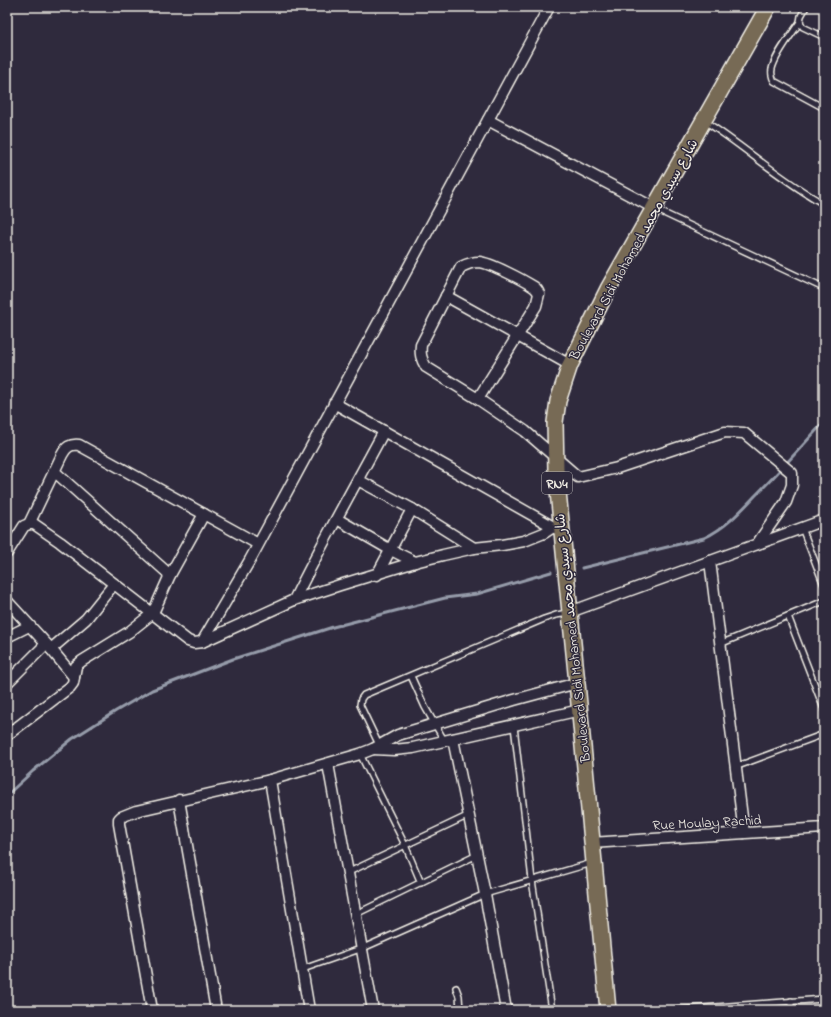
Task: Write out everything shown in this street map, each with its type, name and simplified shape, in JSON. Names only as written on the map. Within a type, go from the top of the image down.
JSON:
[{"type":"main road","name":"Boulevard Sidi Mohamed شارع سيدي محمد","points":[[608,1010],[570,612],[557,529],[555,422],[558,401],[570,365],[608,289],[768,7]]},
{"type":"street","points":[[202,642],[258,544],[550,7]]},
{"type":"street","points":[[488,120],[654,208]]},
{"type":"street","points":[[478,399],[536,306],[539,294],[535,287],[503,271],[477,262],[466,264],[461,267],[421,344],[420,354],[426,367],[478,399],[525,431],[578,477],[617,468],[725,432],[744,433],[792,473],[792,485],[786,502],[757,544]]},
{"type":"street","points":[[446,296],[570,365]]},
{"type":"street","points":[[334,403],[557,529]]},
{"type":"street","points":[[294,600],[319,550],[384,431]]},
{"type":"street","points":[[29,524],[66,448],[74,444],[80,445],[258,544]]},
{"type":"street","points":[[54,471],[170,575]]},
{"type":"street","points":[[358,480],[412,509],[474,548]]},
{"type":"street","points":[[377,575],[389,549],[412,509]]},
{"type":"street","points":[[8,731],[70,687],[73,683],[76,666],[79,663],[129,632],[153,613],[170,575],[204,514]]},
{"type":"street","points":[[337,519],[415,562]]},
{"type":"street","points":[[570,612],[824,520]]},
{"type":"street","points":[[7,553],[24,526],[34,524],[188,641],[202,642],[294,600],[340,585],[377,575],[415,562],[474,548],[524,541],[557,529]]},
{"type":"street","points":[[710,561],[744,833]]},
{"type":"street","points":[[7,683],[48,646],[86,619],[114,584]]},
{"type":"street","points":[[7,600],[74,677]]},
{"type":"street","points":[[7,637],[29,626]]},
{"type":"street","points":[[152,1010],[119,824],[119,819],[121,816],[179,800],[270,780],[328,764],[378,748],[398,735],[514,700],[577,683]]},
{"type":"street","points":[[378,748],[394,750],[413,748],[580,710]]},
{"type":"street","points":[[449,740],[470,814],[506,1010]]},
{"type":"street","points":[[328,764],[363,948],[373,1010]]},
{"type":"street","points":[[270,780],[309,1010]]},
{"type":"street","points":[[179,800],[216,1010]]},
{"type":"street","name":"Rue Moulay Rachid","points":[[592,843],[824,828]]},
{"type":"lane","points":[[806,7],[801,16],[800,22],[776,61],[771,74],[774,81],[824,108]]},
{"type":"lane","points":[[800,22],[803,27],[824,37]]},
{"type":"lane","points":[[703,120],[824,204]]},
{"type":"lane","points":[[654,208],[821,287]]},
{"type":"lane","points":[[802,528],[824,585]]},
{"type":"lane","points":[[720,644],[824,601]]},
{"type":"lane","points":[[378,748],[360,705],[361,699],[372,691],[411,676],[556,614],[570,612]]},
{"type":"lane","points":[[788,616],[824,709]]},
{"type":"lane","points":[[411,676],[425,707],[435,724],[449,740]]},
{"type":"lane","points":[[514,726],[532,880],[552,1010]]},
{"type":"lane","points":[[735,768],[824,734]]},
{"type":"lane","points":[[360,754],[405,845],[421,883]]},
{"type":"lane","points":[[349,872],[470,814]]},
{"type":"lane","points":[[356,914],[477,855]]},
{"type":"lane","points":[[303,970],[363,948],[485,894],[593,862]]},
{"type":"lane","points":[[456,988],[459,996],[460,1010]]},
{"type":"lane","points":[[678,1010],[791,1000],[824,999]]},
{"type":"lane","points":[[791,1000],[792,1010]]},
{"type":"waterway","points":[[582,568],[704,538],[712,534],[731,520],[824,422]]},
{"type":"waterway","points":[[7,795],[33,771],[72,739],[152,690],[233,659],[333,627],[445,598],[477,594],[551,572]]}]
